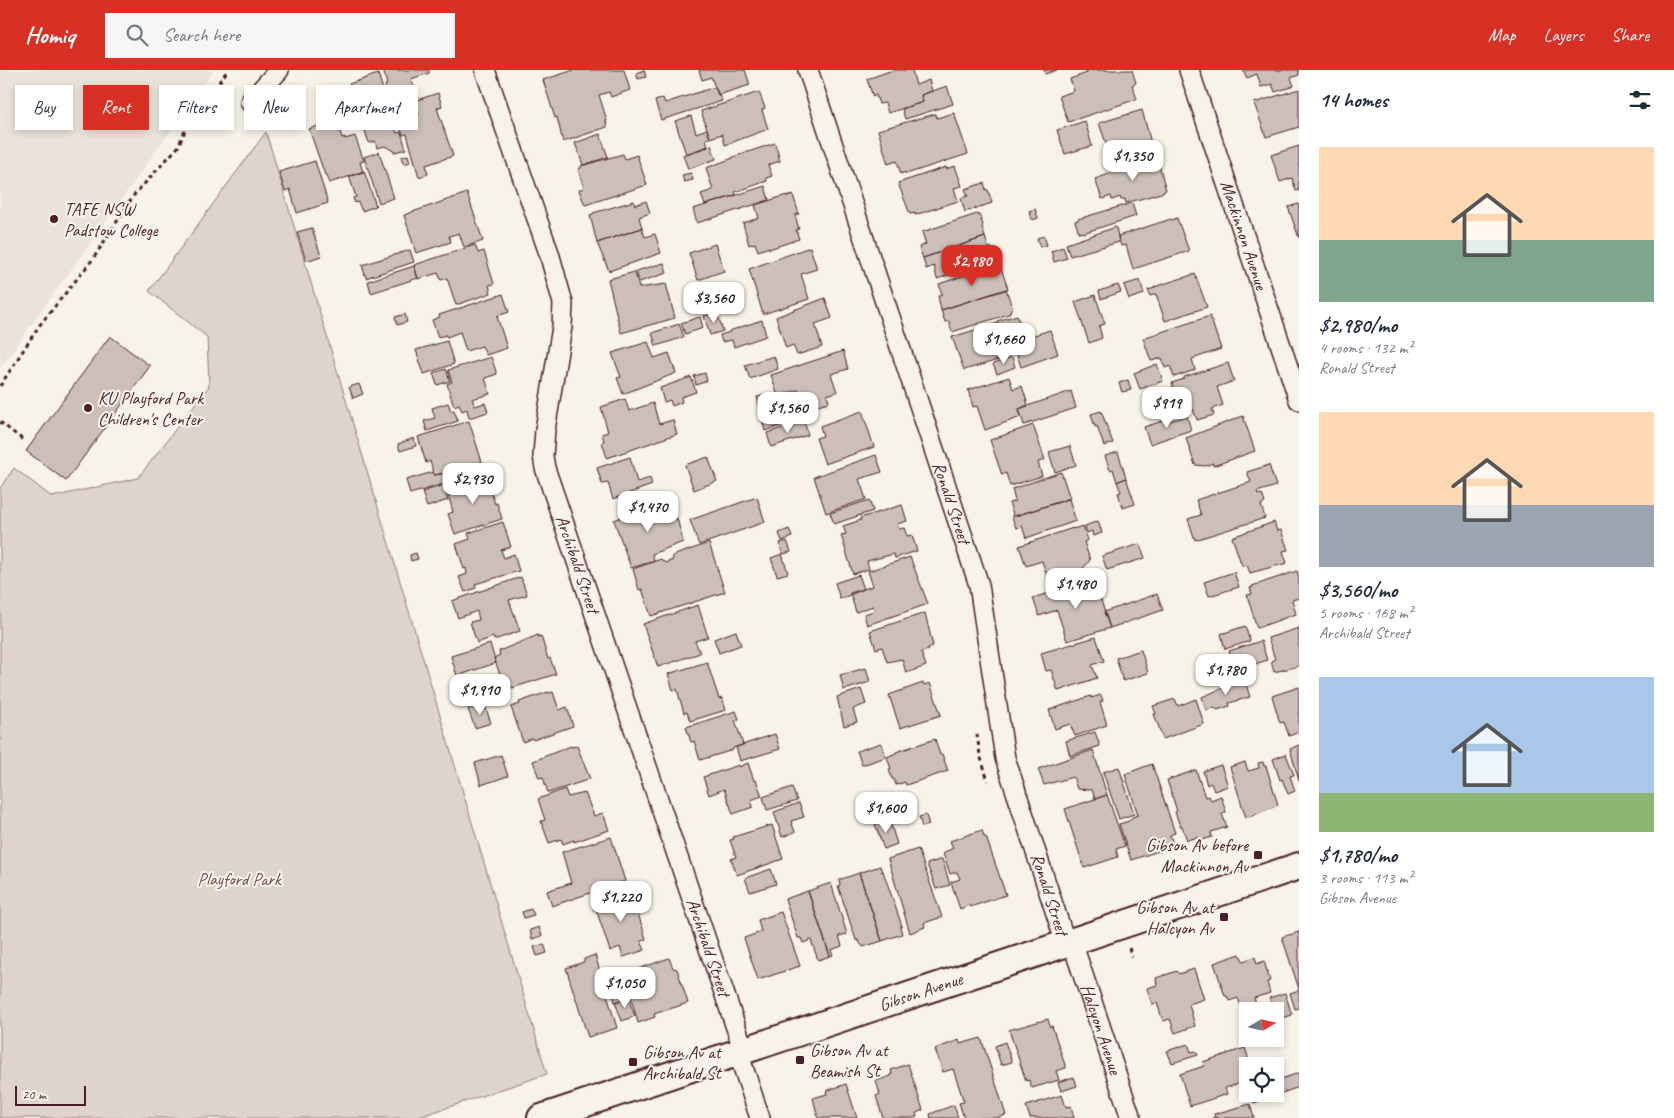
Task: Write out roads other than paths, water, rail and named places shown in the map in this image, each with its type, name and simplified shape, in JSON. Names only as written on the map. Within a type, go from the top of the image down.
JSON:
[{"type":"main road","name":"Gibson Avenue","points":[[541,1118],[1299,866]]},
{"type":"street","points":[[265,85],[279,70]]},
{"type":"street","name":"Archibald Street","points":[[485,70],[549,253],[563,303],[562,327],[545,430],[543,450],[545,468],[741,1051],[760,1118]]},
{"type":"street","name":"Ronald Street","points":[[808,70],[979,585],[1005,758],[1069,943]]},
{"type":"street","name":"Mackinnon Avenue","points":[[1189,70],[1299,400]]},
{"type":"street","name":"Halcyon Avenue","points":[[1069,943],[1131,1118]]},
{"type":"place","name":"TAFE NSW Padstow College","points":[[54,219]]},
{"type":"place","name":"KU Playford Park Children's Center","points":[[88,408]]},
{"type":"place","name":"Gibson Av before Mackinnon Av","points":[[1258,855]]},
{"type":"place","name":"Gibson Av at Halcyon Av","points":[[1224,917]]},
{"type":"place","name":"Gibson Av at Beamish St","points":[[800,1060]]},
{"type":"place","name":"Gibson Av at Archibald St","points":[[633,1062]]},
{"type":"park label","name":"Playford Park","points":[[239,879]]}]
